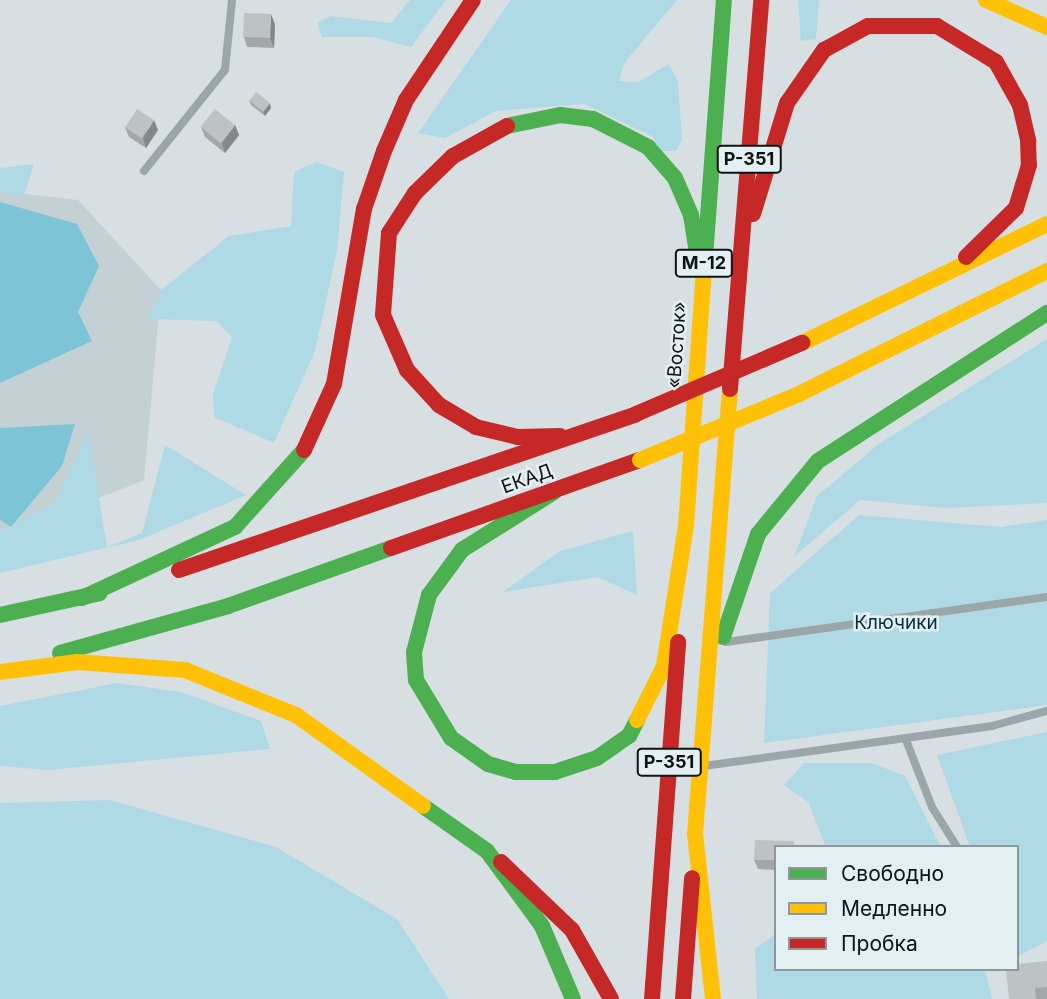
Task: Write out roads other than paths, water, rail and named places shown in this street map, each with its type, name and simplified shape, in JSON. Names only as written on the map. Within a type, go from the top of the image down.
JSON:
[{"type":"main road","points":[[82,598],[235,527],[294,467],[334,384],[364,209],[384,151],[406,100],[473,0]]},
{"type":"main road","name":"«Восток»","points":[[686,526],[724,0]]},
{"type":"main road","name":"Р-351","points":[[683,999],[705,704],[716,641],[761,0]]},
{"type":"main road","points":[[986,0],[1047,27]]},
{"type":"main road","points":[[738,318],[759,190],[787,103],[824,50],[868,26],[919,23],[966,38],[996,62],[1024,115],[1029,165],[1016,208],[939,277]]},
{"type":"main road","points":[[608,426],[551,437],[494,433],[449,413],[407,370],[383,316],[381,278],[390,233],[428,178],[482,137],[527,119],[575,116],[630,134],[666,167],[688,204],[698,256],[699,336]]},
{"type":"main road","points":[[939,277],[1047,224]]},
{"type":"main road","name":"ЕКАД","points":[[0,671],[228,606],[640,460],[799,394],[1047,271]]},
{"type":"main road","name":"ЕКАД","points":[[0,615],[82,598],[232,555],[608,426],[802,343],[939,277]]},
{"type":"main road","points":[[716,641],[758,534],[818,460],[1047,313]]},
{"type":"main road","points":[[554,492],[462,550],[429,595],[414,652],[416,680],[451,738],[488,764],[516,772],[555,772],[597,758],[629,736],[664,666],[686,526]]},
{"type":"main road","name":"Р-351","points":[[652,999],[686,526]]},
{"type":"main road","points":[[0,671],[78,662],[186,670],[244,689],[296,715],[487,851],[533,887],[572,930],[611,999]]},
{"type":"main road","points":[[695,834],[713,999]]},
{"type":"main road","points":[[487,851],[542,926],[573,999]]},
{"type":"lane","points":[[144,171],[225,70],[232,0]]},
{"type":"lane","points":[[716,641],[789,637],[1047,597]]},
{"type":"lane","points":[[701,766],[906,740],[1047,712]]},
{"type":"lane","points":[[906,740],[932,807],[956,845]]},
{"type":"park label","name":"Ключики","points":[[896,623]]}]
